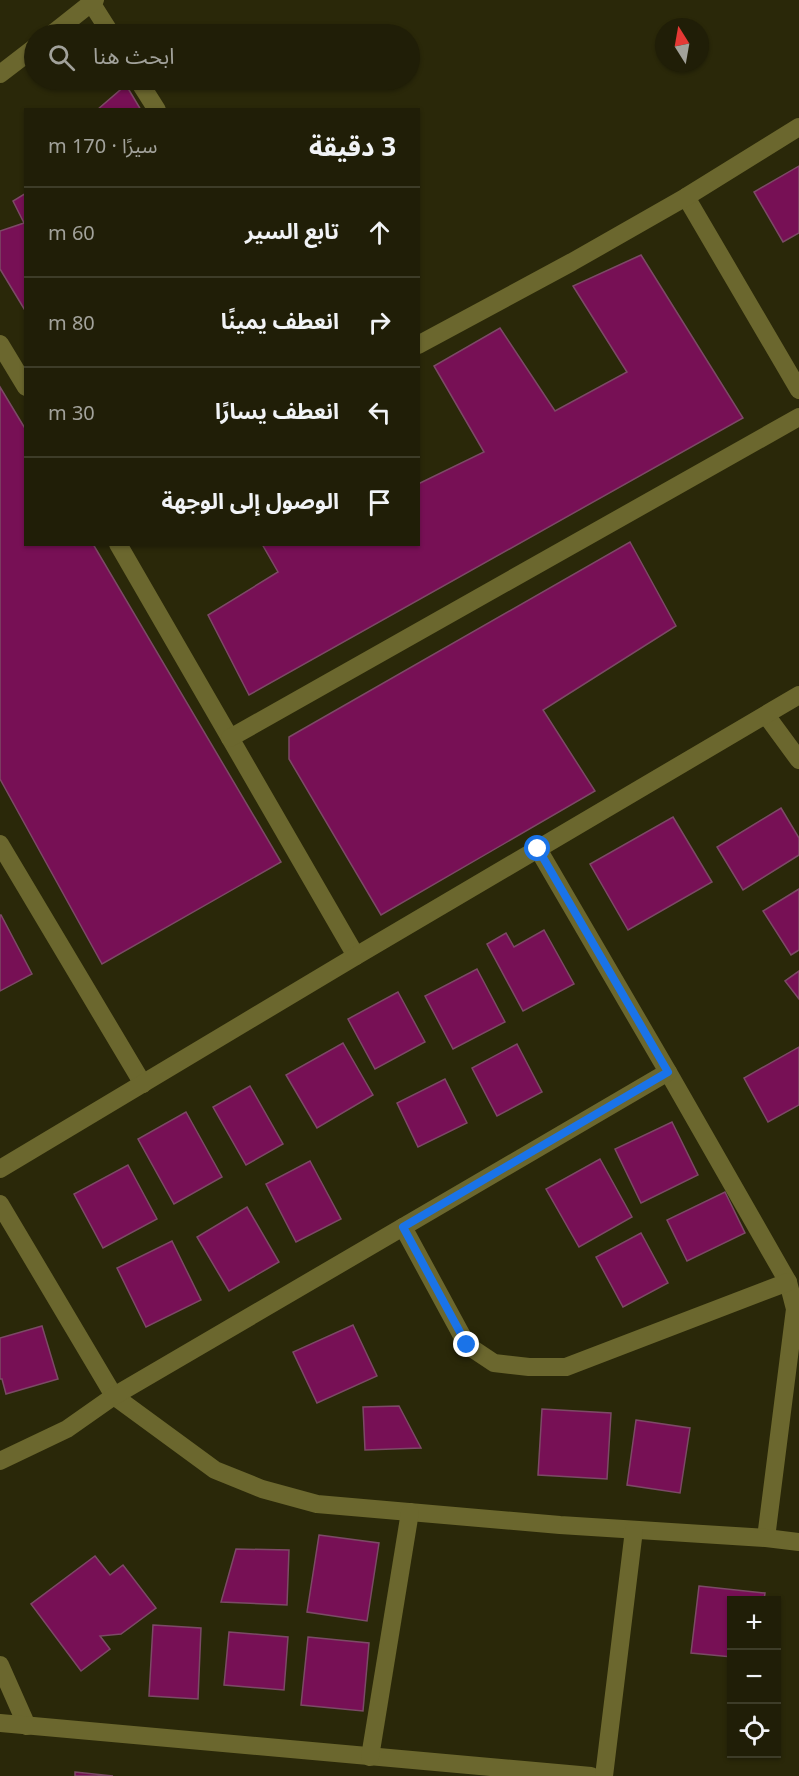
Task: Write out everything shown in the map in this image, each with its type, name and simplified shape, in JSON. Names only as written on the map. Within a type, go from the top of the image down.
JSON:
[{"type":"street","points":[[65,24],[94,2],[106,24]]},
{"type":"street","points":[[0,74],[24,56]]},
{"type":"street","points":[[144,90],[156,108]]},
{"type":"street","points":[[420,344],[686,197],[799,127]]},
{"type":"street","points":[[686,197],[799,390]]},
{"type":"street","points":[[0,344],[24,384]]},
{"type":"street","points":[[230,738],[799,417]]},
{"type":"street","points":[[119,546],[356,956]]},
{"type":"street","points":[[0,1168],[799,695]]},
{"type":"street","points":[[765,715],[799,760]]},
{"type":"street","points":[[0,844],[6,866],[143,1084]]},
{"type":"street","points":[[538,849],[788,1282],[797,1309],[766,1538]]},
{"type":"street","points":[[0,1461],[67,1429],[114,1396],[668,1072]]},
{"type":"street","points":[[0,1204],[114,1396],[215,1470],[262,1489],[317,1504],[799,1542]]},
{"type":"street","points":[[403,1227],[467,1345],[494,1363],[529,1367],[566,1367],[788,1282]]},
{"type":"street","points":[[370,1757],[410,1512]]},
{"type":"street","points":[[604,1776],[634,1530]]},
{"type":"street","points":[[0,1665],[27,1726]]},
{"type":"street","points":[[0,1723],[591,1776]]},
{"type":"building","points":[[120,90],[129,90],[140,108],[99,108]]},
{"type":"building","points":[[799,166],[799,233],[783,242],[754,192]]},
{"type":"building","points":[[24,194],[24,223],[13,201]]},
{"type":"building","points":[[24,223],[24,309],[0,269],[0,231]]},
{"type":"building","points":[[641,255],[743,418],[249,695],[208,615],[278,572],[263,546],[420,546],[420,483],[484,452],[434,366],[500,328],[555,411],[627,372],[573,286]]},
{"type":"building","points":[[0,387],[24,427],[24,546],[94,546],[281,862],[102,964],[0,779]]},
{"type":"building","points":[[630,542],[676,626],[543,710],[595,791],[381,915],[289,759],[289,737]]},
{"type":"building","points":[[781,808],[799,838],[799,855],[743,890],[717,847]]},
{"type":"building","points":[[673,817],[712,882],[628,930],[590,864]]},
{"type":"building","points":[[799,889],[799,950],[791,955],[763,911]]},
{"type":"building","points":[[0,915],[32,974],[0,991]]},
{"type":"building","points":[[544,930],[574,984],[523,1011],[487,944],[506,933],[514,947]]},
{"type":"building","points":[[477,969],[505,1022],[453,1049],[425,996]]},
{"type":"building","points":[[799,971],[799,999],[785,981]]},
{"type":"building","points":[[398,992],[425,1042],[375,1069],[348,1019]]},
{"type":"building","points":[[343,1043],[373,1095],[317,1128],[286,1075]]},
{"type":"building","points":[[517,1044],[542,1092],[497,1116],[472,1068]]},
{"type":"building","points":[[799,1047],[799,1105],[768,1122],[744,1078]]},
{"type":"building","points":[[445,1079],[467,1123],[418,1147],[397,1103]]},
{"type":"building","points":[[250,1086],[283,1144],[246,1165],[213,1107]]},
{"type":"building","points":[[186,1112],[222,1177],[174,1204],[138,1139]]},
{"type":"building","points":[[672,1122],[698,1175],[641,1203],[615,1149]]},
{"type":"building","points":[[600,1159],[632,1217],[579,1247],[546,1189]]},
{"type":"building","points":[[310,1161],[341,1219],[296,1242],[266,1184]]},
{"type":"building","points":[[128,1165],[157,1219],[103,1248],[74,1194]]},
{"type":"building","points":[[725,1192],[745,1233],[687,1261],[667,1220]]},
{"type":"building","points":[[247,1207],[279,1262],[229,1291],[197,1237]]},
{"type":"building","points":[[641,1233],[668,1283],[623,1307],[596,1257]]},
{"type":"building","points":[[172,1241],[201,1300],[146,1327],[117,1268]]},
{"type":"building","points":[[353,1325],[377,1376],[317,1403],[293,1352]]},
{"type":"building","points":[[42,1326],[58,1379],[6,1394],[2,1379],[0,1379],[0,1338]]},
{"type":"building","points":[[399,1406],[421,1448],[365,1450],[363,1407]]},
{"type":"building","points":[[542,1409],[611,1413],[607,1479],[538,1475]]},
{"type":"building","points":[[636,1420],[690,1428],[680,1493],[627,1485]]},
{"type":"building","points":[[319,1535],[379,1543],[367,1621],[307,1612]]},
{"type":"building","points":[[236,1549],[289,1550],[287,1605],[221,1602]]},
{"type":"building","points":[[95,1556],[110,1575],[123,1565],[156,1608],[121,1634],[100,1636],[110,1649],[81,1671],[31,1604]]},
{"type":"building","points":[[699,1586],[765,1593],[765,1596],[727,1596],[727,1657],[691,1653]]},
{"type":"building","points":[[153,1625],[201,1628],[198,1699],[149,1696]]},
{"type":"building","points":[[229,1632],[288,1637],[284,1690],[224,1685]]},
{"type":"building","points":[[308,1637],[369,1643],[363,1711],[301,1705]]},
{"type":"building","points":[[75,1772],[113,1776],[75,1776]]},
{"type":"route","points":[[467,1345],[403,1227],[668,1072],[538,849]]}]
